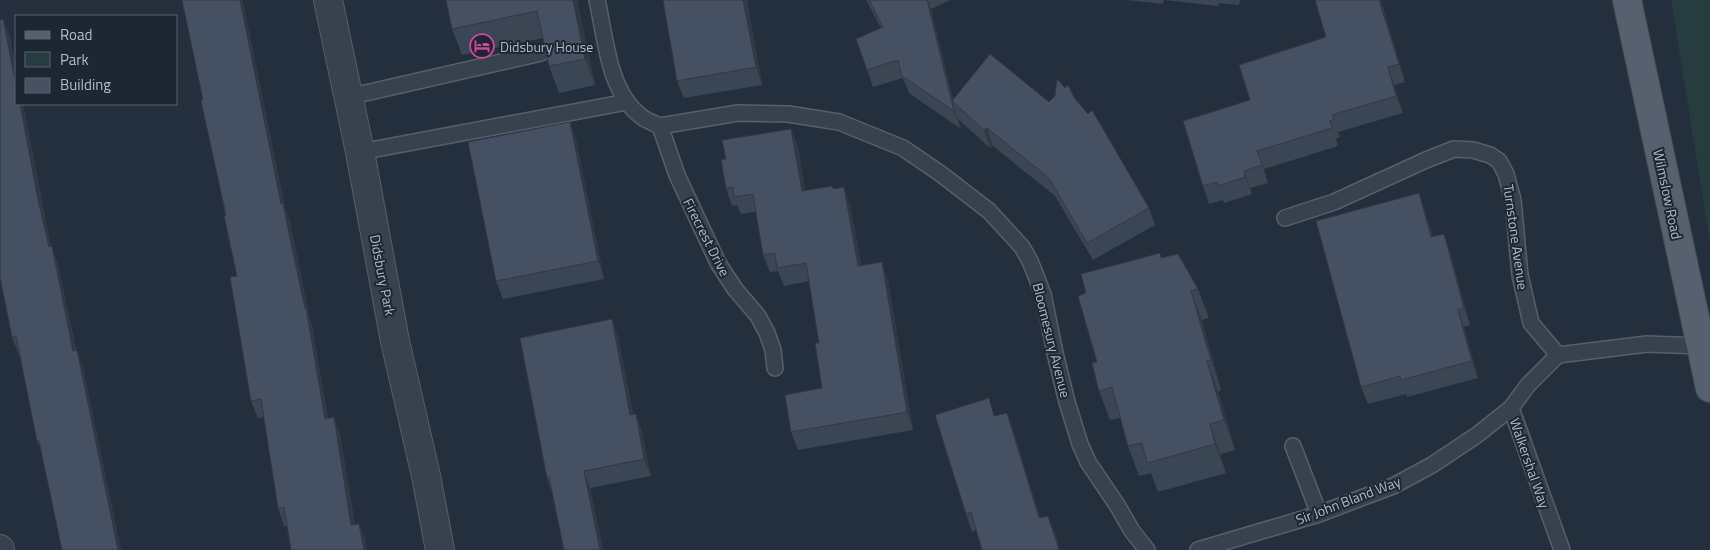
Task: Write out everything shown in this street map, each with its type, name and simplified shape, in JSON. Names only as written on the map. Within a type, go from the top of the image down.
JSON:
[{"type":"main road","name":"Wilmslow Road","points":[[1627,0],[1710,388]]},
{"type":"street","name":"Didsbury Park","points":[[328,0],[360,152],[395,341],[426,476],[440,550]]},
{"type":"lane","points":[[597,0],[615,81],[627,102],[642,117],[660,126]]},
{"type":"lane","points":[[348,97],[541,53]]},
{"type":"lane","points":[[360,152],[627,102]]},
{"type":"lane","name":"Bloomesury Avenue","points":[[660,126],[738,113],[788,114],[839,122],[903,148],[988,211],[1022,246],[1030,261],[1044,294],[1055,353],[1080,444],[1092,469],[1132,531],[1147,550]]},
{"type":"lane","name":"Firecrest Drive","points":[[660,126],[677,175],[718,263],[735,289],[758,316],[767,333],[774,350],[775,368]]},
{"type":"lane","name":"Turnstone Avenue","points":[[1285,218],[1334,202],[1454,149],[1473,150],[1490,155],[1500,161],[1506,174],[1513,200],[1520,275],[1531,323],[1558,355]]},
{"type":"lane","points":[[1558,355],[1647,344],[1701,346]]},
{"type":"lane","name":"Walkershal Way","points":[[1558,355],[1528,385],[1511,408],[1562,550]]},
{"type":"lane","name":"Sir John Bland Way","points":[[1198,550],[1319,514],[1393,486],[1432,465],[1477,435],[1511,408]]},
{"type":"lane","points":[[1293,446],[1319,514]]},
{"type":"green space","points":[[1671,0],[1710,0],[1710,242]]},
{"type":"building","points":[[182,0],[240,0],[281,204],[283,204],[306,308],[325,419],[334,417],[351,525],[359,524],[364,550],[291,550],[284,507],[278,508],[261,399],[251,401],[230,277],[237,276]]},
{"type":"building","points":[[446,0],[573,0],[585,59],[549,66],[537,11],[452,29]]},
{"type":"building","points":[[663,0],[743,0],[756,67],[677,81]]},
{"type":"building","points":[[869,0],[927,0],[954,111],[902,76],[898,60],[867,70],[856,39],[883,27]]},
{"type":"building","points":[[1315,0],[1379,0],[1399,64],[1388,67],[1396,96],[1332,115],[1334,119],[1330,121],[1332,128],[1257,151],[1262,165],[1244,171],[1245,177],[1218,186],[1217,182],[1203,186],[1183,121],[1250,100],[1239,65],[1326,37]]},
{"type":"building","points":[[3,19],[15,81],[15,105],[20,105],[38,200],[49,247],[52,246],[73,351],[77,350],[118,550],[62,550],[39,441],[37,441],[16,336],[12,337],[0,277],[0,20]]},
{"type":"building","points":[[990,54],[1049,102],[1055,96],[1057,79],[1065,88],[1068,85],[1075,99],[1088,114],[1092,110],[1149,208],[1087,243],[1049,178],[987,128],[984,130],[952,101]]},
{"type":"building","points":[[570,122],[598,261],[496,281],[468,142]]},
{"type":"building","points":[[791,129],[802,191],[832,186],[833,189],[844,187],[858,266],[882,262],[907,412],[791,432],[785,395],[822,388],[815,343],[819,343],[806,263],[777,268],[775,253],[763,255],[753,194],[734,197],[733,187],[726,188],[721,160],[726,159],[722,140]]},
{"type":"building","points":[[1419,193],[1431,237],[1444,234],[1464,308],[1458,310],[1472,361],[1401,380],[1400,376],[1361,387],[1316,221]]},
{"type":"building","points":[[1160,253],[1161,258],[1178,254],[1198,289],[1191,291],[1211,360],[1207,361],[1224,420],[1210,424],[1215,444],[1147,463],[1142,443],[1128,446],[1112,387],[1099,391],[1092,363],[1097,362],[1078,296],[1086,293],[1081,274]]},
{"type":"building","points":[[612,319],[630,415],[636,414],[644,459],[584,471],[600,550],[564,550],[549,477],[547,478],[520,338]]},
{"type":"building","points":[[989,398],[994,416],[1007,413],[1039,518],[1048,516],[1059,550],[982,550],[971,512],[966,514],[935,415]]},
{"type":"place","name":"Didsbury House","points":[[482,46]]}]
